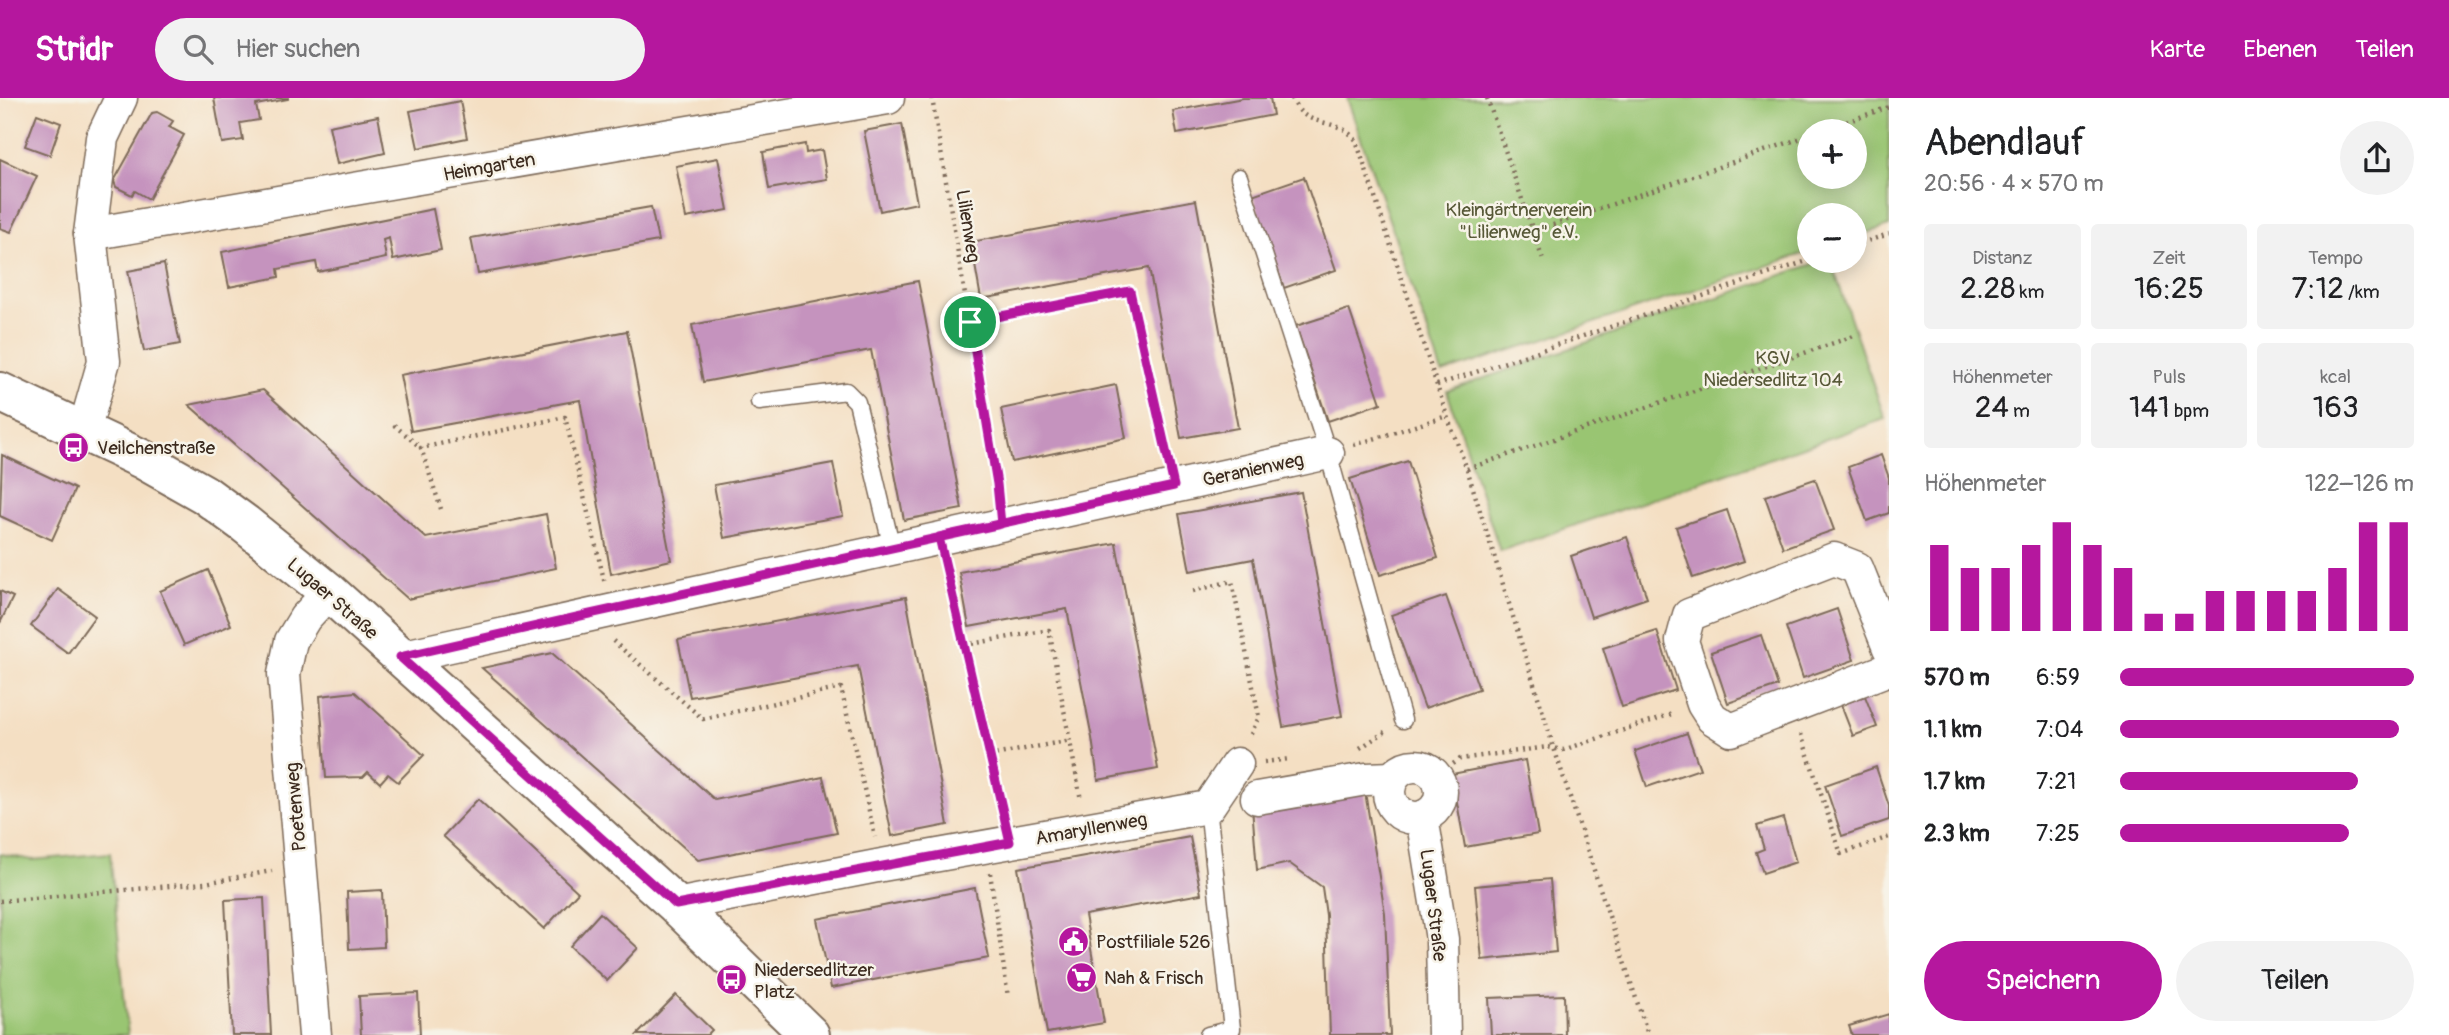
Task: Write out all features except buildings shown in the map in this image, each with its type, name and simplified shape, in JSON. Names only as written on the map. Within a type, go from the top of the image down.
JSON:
[{"type":"street","points":[[84,431],[104,361],[90,234],[102,138],[121,98]]},
{"type":"street","name":"Heimgarten","points":[[90,234],[888,98]]},
{"type":"street","name":"Lugaer Straße","points":[[0,392],[142,459],[204,494],[329,592],[676,905],[810,1035]]},
{"type":"street","name":"Geranienweg","points":[[400,657],[1328,453]]},
{"type":"street","points":[[1889,648],[1857,568],[1834,559],[1689,615],[1682,640],[1703,704],[1712,718],[1731,730],[1889,669]]},
{"type":"street","name":"Poetenweg","points":[[315,1035],[284,674],[291,641],[305,618],[329,592]]},
{"type":"street","points":[[1208,807],[1237,764]]},
{"type":"street","points":[[1415,766],[1423,767],[1436,776],[1442,793],[1440,801],[1430,814],[1413,818],[1396,811],[1389,795],[1393,778],[1406,767],[1415,766]]},
{"type":"street","points":[[1257,797],[1366,779],[1393,778]]},
{"type":"street","name":"Amaryllenweg","points":[[676,905],[1208,807]]},
{"type":"street","name":"Lugaer Straße","points":[[1422,817],[1442,939],[1444,1035]]},
{"type":"lane","points":[[1239,177],[1328,453],[1403,720]]},
{"type":"lane","points":[[759,402],[846,391],[857,401],[892,548]]},
{"type":"lane","points":[[1208,807],[1232,1029],[1208,1035]]},
{"type":"path","name":"Lilienweg","points":[[932,98],[997,484],[1001,524]]},
{"type":"path","points":[[1292,98],[1297,110],[1318,122],[1345,129],[1356,140],[1467,469],[1554,748],[1648,1035]]},
{"type":"path","points":[[1487,98],[1542,260]]},
{"type":"path","points":[[1854,119],[1889,107]]},
{"type":"path","points":[[1533,232],[1797,140]]},
{"type":"path","points":[[1867,241],[1889,234]]},
{"type":"path","points":[[1437,385],[1797,264]]},
{"type":"path","points":[[970,322],[1130,291],[1174,486]]},
{"type":"path","points":[[1467,469],[1857,335]]},
{"type":"path","points":[[1328,453],[1447,416]]},
{"type":"path","points":[[421,448],[565,417],[597,612],[703,719],[842,688],[882,865]]},
{"type":"path","points":[[394,425],[421,448],[442,509]]},
{"type":"path","points":[[939,537],[989,756],[999,844],[1008,997]]},
{"type":"path","points":[[1193,591],[1232,581],[1259,717],[1237,764]]},
{"type":"path","points":[[965,645],[1049,631],[1086,828]]},
{"type":"path","points":[[1436,776],[1461,759],[1547,747],[1563,750],[1703,704]]},
{"type":"path","points":[[1792,706],[1841,854],[1889,837]]},
{"type":"path","points":[[1358,750],[1403,720]]},
{"type":"path","points":[[989,756],[1071,740]]},
{"type":"path","points":[[1237,764],[1298,758]]},
{"type":"path","points":[[0,901],[205,883],[300,866]]},
{"type":"green space","name":"Kleingärtnerverein \"Lilienweg\" e.V.","points":[[1347,98],[1889,98],[1889,226],[1867,233],[1867,203],[1797,203],[1797,256],[1442,373]]},
{"type":"green space","name":"KGV Niedersedlitz 104","points":[[1797,270],[1797,273],[1835,273],[1885,419],[1500,551],[1447,391]]},
{"type":"green space","points":[[110,853],[128,1035],[0,1035],[0,854],[32,860]]},
{"type":"place","name":"Veilchenstraße","points":[[74,447]]},
{"type":"place","name":"Postfiliale 526","points":[[1073,941]]},
{"type":"place","name":"Nah & Frisch","points":[[1081,977]]},
{"type":"place","name":"Niedersedlitzer Platz","points":[[731,980]]},
{"type":"route","points":[[970,322],[997,484],[1001,524],[939,537],[610,609],[400,657],[676,905],[1010,842],[939,537],[1001,524],[1174,486],[1130,291],[970,322]]}]
